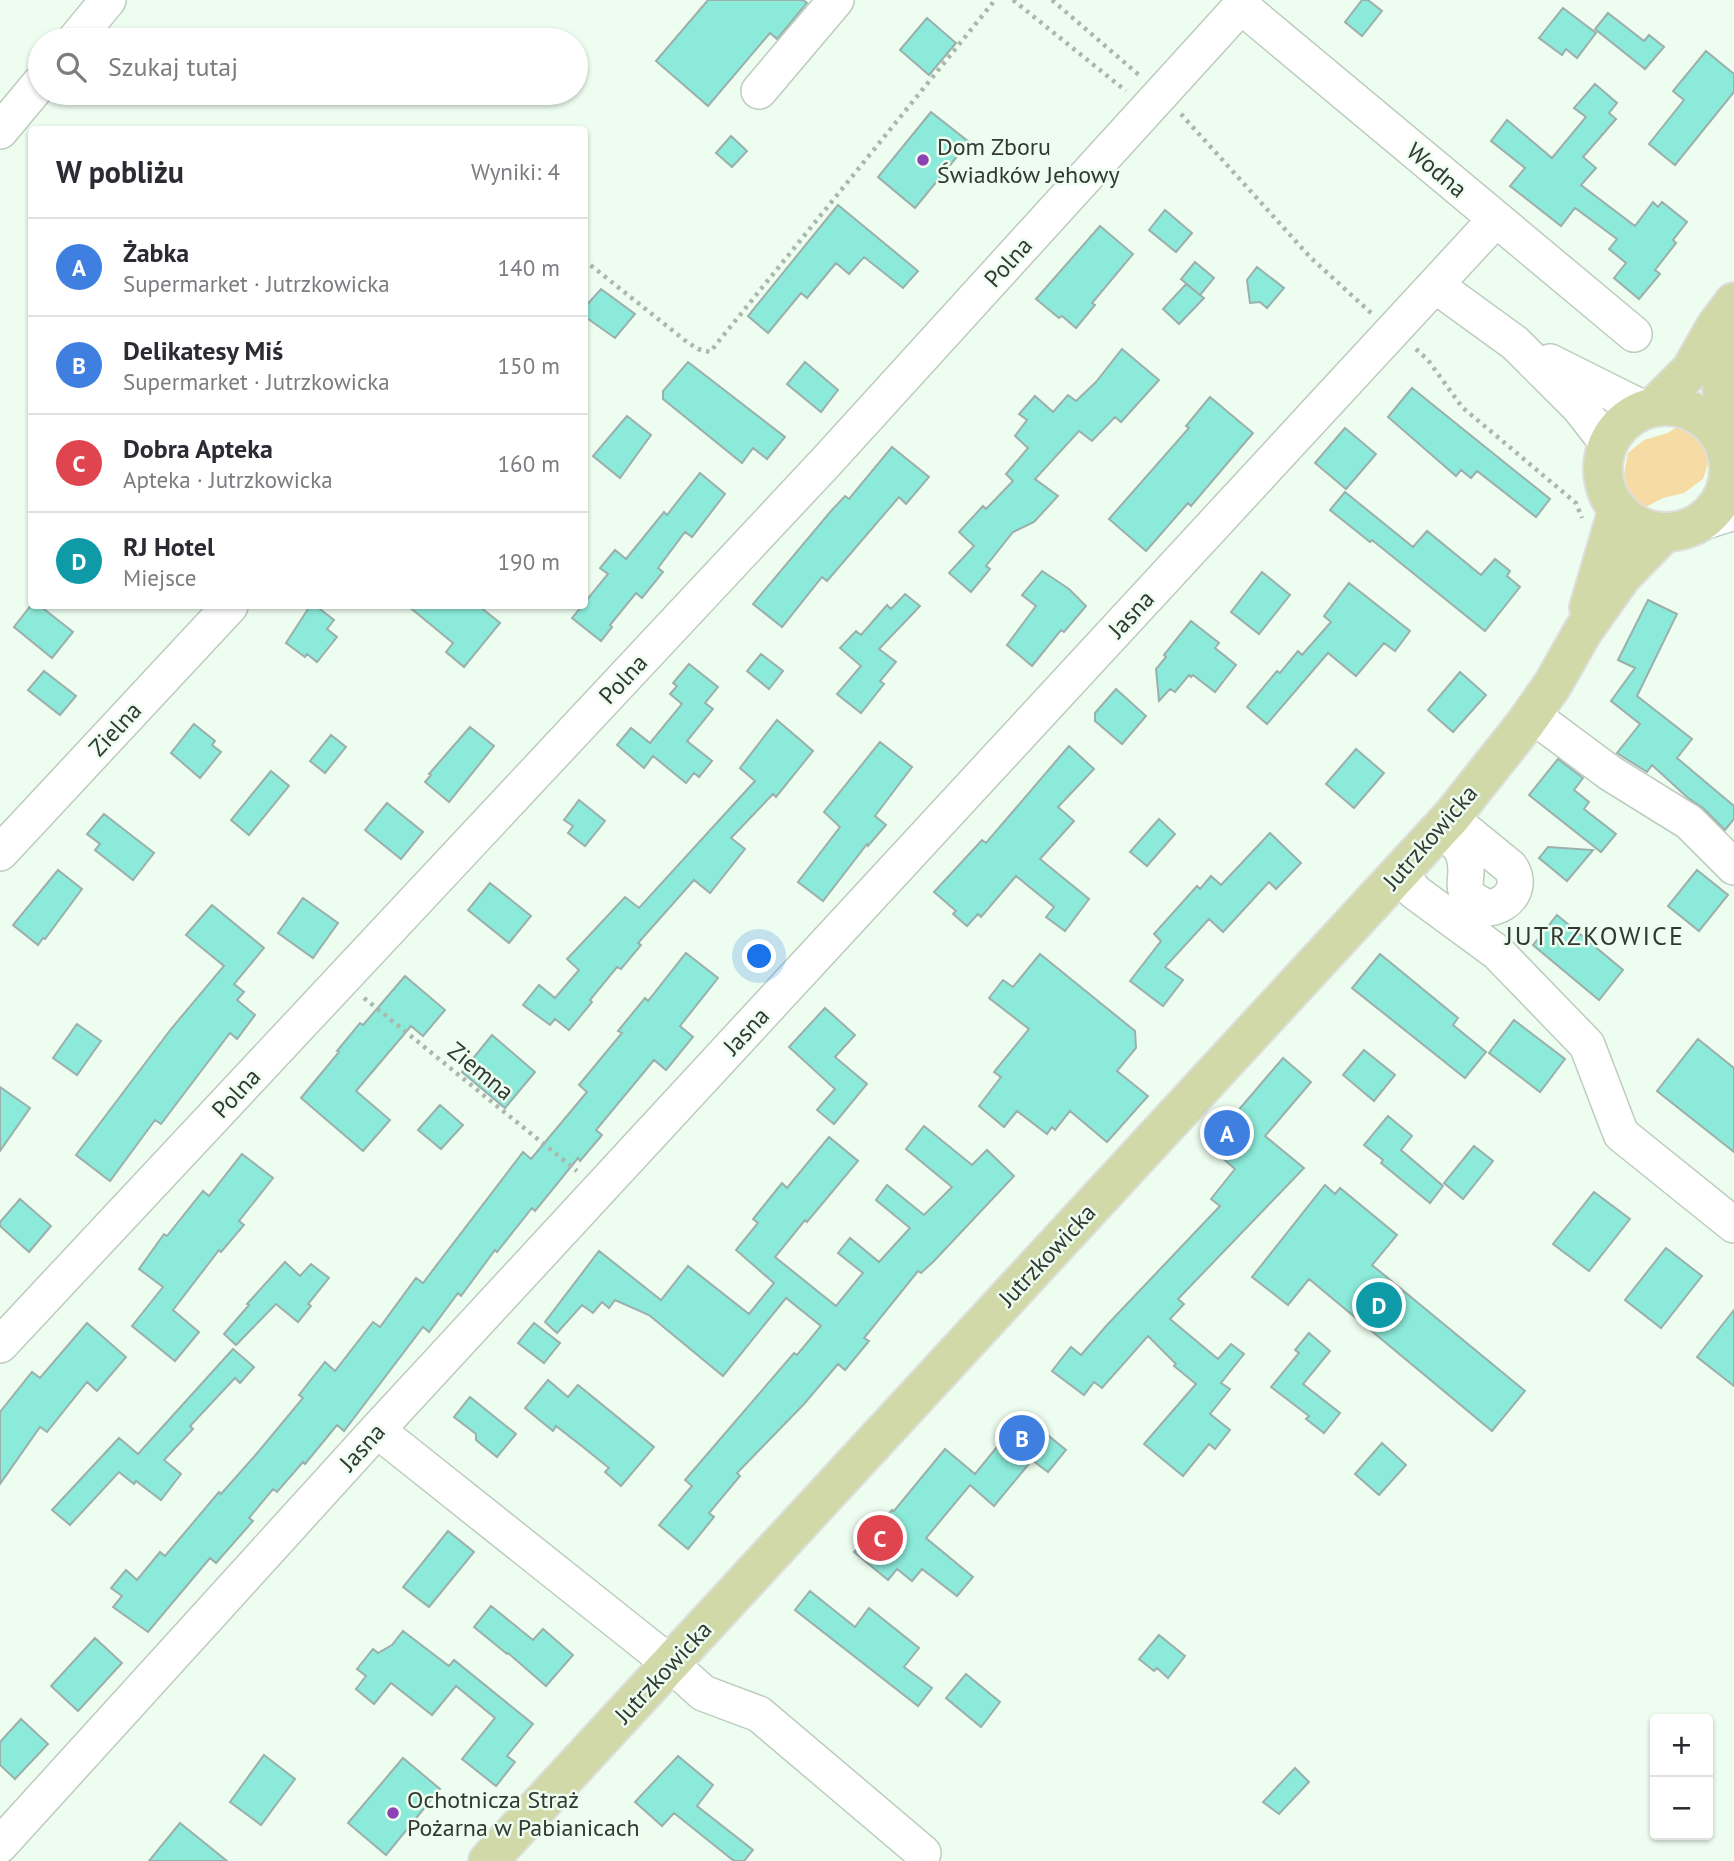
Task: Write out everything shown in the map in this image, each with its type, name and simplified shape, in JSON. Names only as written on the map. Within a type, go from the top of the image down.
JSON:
[{"type":"main road","points":[[1734,302],[1716,326],[1691,370],[1649,408],[1629,418],[1616,429],[1608,444],[1603,461],[1609,495],[1618,509],[1631,521],[1639,525],[1681,528],[1713,512],[1723,496],[1729,478],[1729,459],[1722,381],[1734,337]]},
{"type":"main road","points":[[1649,408],[1675,406],[1694,412],[1711,424],[1728,445]]},
{"type":"main road","name":"Jutrzkowicka","points":[[1583,631],[1618,509]]},
{"type":"main road","name":"Jutrzkowicka","points":[[488,1861],[1446,823],[1532,715],[1583,631],[1632,564],[1681,528]]},
{"type":"street","points":[[85,28],[108,0]]},
{"type":"street","points":[[759,92],[836,0]]},
{"type":"street","name":"Polna","points":[[0,1345],[826,462],[1241,6]]},
{"type":"street","name":"Wodna","points":[[1241,6],[1634,334]]},
{"type":"street","points":[[0,131],[28,97]]},
{"type":"street","name":"Jasna","points":[[0,1845],[377,1430],[1496,219]]},
{"type":"street","points":[[1436,285],[1515,343],[1594,386],[1649,408]]},
{"type":"street","points":[[1515,343],[1580,408],[1608,444]]},
{"type":"street","points":[[1681,528],[1734,512]]},
{"type":"street","name":"Zielna","points":[[0,853],[227,609]]},
{"type":"street","points":[[1532,715],[1610,773],[1689,822],[1734,867]]},
{"type":"street","points":[[1400,873],[1415,892],[1498,953],[1587,1045],[1621,1133],[1734,1225]]},
{"type":"street","points":[[377,1430],[671,1664],[703,1693],[759,1714],[923,1853]]},
{"type":"path","points":[[588,263],[687,342],[710,352],[995,0]]},
{"type":"path","points":[[1013,0],[1157,100]]},
{"type":"path","points":[[1052,0],[1157,100],[1310,257],[1377,317]]},
{"type":"path","points":[[1413,347],[1428,360],[1462,407],[1576,503]]},
{"type":"path","name":"Ziemna","points":[[341,980],[599,1189]]},
{"type":"shaded area","points":[[1685,421],[1696,427],[1705,441],[1709,461],[1703,479],[1684,493],[1663,498],[1644,508],[1629,495],[1624,474],[1628,453],[1644,440],[1668,433]]},
{"type":"building","points":[[708,0],[803,0],[807,3],[777,39],[770,33],[708,106],[656,61]]},
{"type":"building","points":[[1362,0],[1368,0],[1382,11],[1362,36],[1345,22]]},
{"type":"building","points":[[1563,8],[1596,33],[1577,58],[1566,49],[1562,55],[1539,38]]},
{"type":"building","points":[[1608,13],[1644,41],[1649,35],[1664,47],[1645,69],[1595,29]]},
{"type":"building","points":[[927,18],[956,43],[929,75],[900,50]]},
{"type":"building","points":[[1706,51],[1734,74],[1734,92],[1675,165],[1649,144],[1684,100],[1673,91]]},
{"type":"building","points":[[1595,84],[1617,103],[1609,113],[1616,119],[1583,157],[1596,168],[1581,185],[1635,226],[1653,202],[1658,207],[1662,202],[1687,222],[1673,240],[1676,243],[1655,270],[1660,274],[1639,299],[1614,278],[1626,263],[1609,249],[1617,239],[1575,208],[1561,226],[1510,186],[1525,168],[1491,141],[1507,120],[1552,158],[1586,117],[1574,108]]},
{"type":"building","name":"Dom Zboru Świadków Jehowy","points":[[931,112],[969,142],[915,208],[878,177]]},
{"type":"building","points":[[731,136],[747,151],[732,167],[716,153]]},
{"type":"building","points":[[838,205],[918,271],[903,288],[864,257],[849,274],[836,263],[807,298],[801,293],[768,333],[748,316]]},
{"type":"building","points":[[1165,210],[1192,233],[1176,252],[1149,230]]},
{"type":"building","points":[[1100,226],[1133,254],[1092,303],[1095,305],[1076,328],[1036,299]]},
{"type":"building","points":[[1195,262],[1214,278],[1200,295],[1181,279]]},
{"type":"building","points":[[1257,267],[1284,288],[1267,308],[1260,302],[1250,303],[1247,280]]},
{"type":"building","points":[[1186,284],[1204,298],[1179,324],[1163,309]]},
{"type":"building","points":[[601,289],[635,314],[615,338],[588,319],[588,304]]},
{"type":"building","points":[[1122,349],[1159,380],[1121,422],[1115,417],[1092,441],[1079,431],[1035,479],[1058,496],[1034,522],[1013,532],[986,566],[990,569],[971,592],[949,573],[974,546],[959,532],[983,506],[986,509],[1013,481],[1006,474],[1028,448],[1015,436],[1027,420],[1019,414],[1035,396],[1053,412],[1068,395],[1076,401],[1096,382]]},
{"type":"building","points":[[688,362],[785,437],[767,459],[753,448],[742,463],[663,399],[663,391]]},
{"type":"building","points":[[805,362],[838,390],[821,412],[787,384]]},
{"type":"building","points":[[1412,388],[1550,499],[1536,517],[1477,471],[1471,478],[1461,470],[1456,476],[1388,417]]},
{"type":"building","points":[[1210,397],[1253,433],[1191,506],[1188,503],[1146,551],[1109,519],[1189,428],[1186,426]]},
{"type":"building","points":[[627,416],[651,435],[620,478],[593,456]]},
{"type":"building","points":[[1345,428],[1376,454],[1346,489],[1315,463]]},
{"type":"building","points":[[892,447],[929,477],[906,504],[899,497],[827,581],[822,577],[782,627],[753,604],[831,511],[845,496],[849,499]]},
{"type":"building","points":[[700,473],[725,494],[692,537],[685,532],[658,568],[663,572],[642,598],[636,593],[610,625],[612,627],[601,641],[572,618],[579,609],[588,609],[588,598],[608,574],[600,568],[615,550],[626,559],[664,512],[667,515]]},
{"type":"building","points":[[1345,492],[1413,547],[1427,531],[1481,575],[1495,559],[1510,571],[1507,576],[1520,587],[1485,631],[1372,540],[1370,542],[1330,510]]},
{"type":"building","points":[[1042,571],[1069,589],[1086,606],[1064,632],[1061,630],[1032,666],[1007,645],[1036,606],[1022,595]]},
{"type":"building","points":[[1262,572],[1290,595],[1259,634],[1231,612]]},
{"type":"building","points":[[1349,583],[1410,631],[1395,651],[1384,643],[1356,676],[1328,653],[1267,724],[1247,707],[1277,671],[1280,673],[1298,651],[1302,655],[1331,622],[1324,616]]},
{"type":"building","points":[[905,594],[920,606],[879,649],[896,662],[880,681],[884,684],[861,713],[837,694],[861,666],[840,648],[856,631],[861,635],[887,605],[891,609]]},
{"type":"building","points":[[1648,600],[1677,614],[1637,696],[1692,739],[1677,758],[1734,806],[1734,819],[1725,830],[1652,765],[1647,772],[1617,753],[1640,724],[1611,701],[1635,668],[1618,660]]},
{"type":"building","points":[[28,609],[44,609],[73,632],[52,658],[14,627]]},
{"type":"building","points":[[308,609],[320,609],[334,620],[327,629],[337,637],[317,662],[286,643]]},
{"type":"building","points":[[412,609],[483,609],[500,623],[464,667],[446,652],[453,643]]},
{"type":"building","points":[[1191,621],[1219,643],[1215,648],[1236,665],[1215,692],[1193,675],[1189,675],[1175,692],[1170,689],[1159,701],[1156,669]]},
{"type":"building","points":[[761,654],[783,671],[769,689],[747,671]]},
{"type":"building","points":[[689,664],[718,687],[705,703],[713,709],[687,741],[712,761],[699,777],[694,773],[686,783],[653,756],[644,768],[617,745],[631,728],[650,743],[682,704],[670,694],[677,686],[673,683]]},
{"type":"building","points":[[44,671],[76,696],[60,715],[28,690]]},
{"type":"building","points":[[1460,672],[1486,695],[1453,732],[1428,710]]},
{"type":"building","points":[[1116,689],[1146,716],[1122,744],[1095,721],[1095,713]]},
{"type":"building","points":[[777,720],[813,751],[776,797],[773,794],[731,838],[745,849],[710,893],[694,880],[638,943],[641,945],[621,969],[617,967],[569,1030],[555,1019],[550,1025],[523,1005],[539,985],[555,998],[579,970],[567,959],[625,897],[639,908],[755,781],[740,768]]},
{"type":"building","points":[[194,724],[215,741],[212,745],[221,752],[200,778],[171,753]]},
{"type":"building","points":[[470,727],[494,746],[449,802],[425,782]]},
{"type":"building","points":[[331,735],[346,747],[325,773],[310,761]]},
{"type":"building","points":[[880,742],[912,767],[875,816],[886,825],[868,846],[867,844],[823,901],[798,882],[840,827],[824,812]]},
{"type":"building","points":[[1069,746],[1094,769],[1058,807],[1074,821],[1040,859],[1089,899],[1065,931],[1046,917],[1054,907],[1016,876],[981,917],[978,914],[967,926],[953,914],[956,911],[934,892],[982,840],[986,843]]},
{"type":"building","points":[[1356,749],[1384,773],[1354,808],[1326,784]]},
{"type":"building","points":[[1558,759],[1583,778],[1574,790],[1589,802],[1584,809],[1616,834],[1601,852],[1529,795]]},
{"type":"building","points":[[271,771],[289,786],[249,835],[231,820]]},
{"type":"building","points":[[579,800],[605,821],[585,846],[568,833],[573,826],[564,820]]},
{"type":"building","points":[[387,803],[423,832],[401,859],[365,830]]},
{"type":"building","points":[[104,814],[154,853],[133,880],[95,850],[100,844],[87,834]]},
{"type":"building","points":[[1159,819],[1175,834],[1147,866],[1130,852]]},
{"type":"building","points":[[1270,833],[1301,863],[1276,889],[1269,882],[1223,932],[1209,919],[1165,967],[1183,980],[1163,1006],[1130,981],[1161,941],[1154,934],[1197,886],[1200,889],[1211,876],[1221,885]]},
{"type":"building","points":[[1548,847],[1593,850],[1567,881],[1539,858]]},
{"type":"building","points":[[58,870],[82,889],[38,945],[13,925]]},
{"type":"building","points":[[1697,870],[1728,895],[1699,931],[1668,906]]},
{"type":"building","points":[[490,883],[531,916],[509,943],[468,910]]},
{"type":"building","points":[[303,898],[338,923],[313,958],[278,933]]},
{"type":"building","points":[[212,905],[264,948],[234,984],[244,992],[237,1000],[255,1015],[237,1039],[230,1033],[161,1124],[155,1120],[110,1181],[76,1155],[171,1029],[224,966],[186,935]]},
{"type":"building","points":[[1557,915],[1623,970],[1599,1000],[1533,945]]},
{"type":"building","points":[[686,953],[718,978],[680,1026],[693,1037],[666,1070],[654,1060],[596,1130],[602,1135],[580,1161],[578,1158],[535,1211],[532,1208],[497,1252],[495,1250],[461,1296],[458,1293],[429,1332],[423,1327],[344,1431],[337,1425],[305,1464],[303,1462],[277,1492],[273,1489],[249,1518],[253,1521],[216,1563],[210,1558],[148,1632],[113,1607],[122,1596],[111,1588],[126,1570],[137,1580],[160,1552],[165,1556],[303,1398],[299,1395],[325,1362],[335,1371],[373,1322],[380,1327],[416,1278],[423,1283],[523,1152],[531,1159],[587,1092],[579,1085],[622,1033],[618,1031],[645,998],[648,1001]]},
{"type":"building","points":[[1040,954],[1135,1031],[1136,1048],[1117,1071],[1148,1096],[1107,1142],[1070,1111],[1055,1130],[1052,1127],[1047,1134],[1017,1111],[1004,1127],[979,1106],[1001,1077],[994,1072],[1029,1029],[989,998],[1003,980],[1013,987]]},
{"type":"building","points":[[1380,954],[1458,1018],[1453,1025],[1486,1052],[1465,1078],[1352,988]]},
{"type":"building","points":[[405,976],[445,1010],[423,1036],[411,1026],[356,1091],[390,1120],[363,1151],[301,1098],[360,1023],[363,1025]]},
{"type":"building","points":[[825,1008],[855,1035],[835,1057],[867,1084],[834,1124],[817,1110],[835,1089],[789,1047]]},
{"type":"building","points":[[1514,1020],[1565,1059],[1540,1092],[1489,1053]]},
{"type":"building","points":[[77,1024],[101,1041],[77,1075],[53,1058]]},
{"type":"building","points":[[492,1035],[535,1072],[505,1108],[462,1072]]},
{"type":"building","points":[[1698,1039],[1734,1068],[1734,1152],[1657,1091]]},
{"type":"building","points":[[1364,1050],[1395,1075],[1374,1101],[1343,1075]]},
{"type":"building","points":[[1283,1058],[1311,1082],[1265,1136],[1304,1168],[1178,1299],[1184,1304],[1170,1319],[1218,1359],[1231,1344],[1244,1354],[1221,1383],[1230,1389],[1210,1414],[1230,1430],[1215,1449],[1209,1444],[1183,1476],[1144,1444],[1196,1384],[1174,1366],[1176,1364],[1148,1336],[1102,1388],[1094,1382],[1084,1395],[1052,1371],[1071,1347],[1081,1355],[1220,1206],[1211,1199],[1235,1169],[1208,1146]]},
{"type":"building","points":[[0,1087],[30,1108],[0,1151]]},
{"type":"building","points":[[440,1105],[463,1125],[441,1149],[418,1130]]},
{"type":"building","points":[[1388,1116],[1412,1136],[1401,1150],[1443,1186],[1430,1203],[1381,1163],[1383,1160],[1364,1145]]},
{"type":"building","points":[[924,1126],[972,1165],[987,1150],[1014,1176],[934,1261],[921,1273],[918,1271],[864,1338],[869,1341],[845,1370],[838,1364],[804,1404],[737,1473],[740,1476],[709,1513],[714,1517],[688,1549],[659,1525],[692,1486],[685,1480],[794,1353],[797,1355],[821,1326],[786,1298],[723,1376],[649,1315],[615,1300],[609,1308],[602,1302],[593,1313],[582,1305],[557,1333],[545,1322],[599,1251],[661,1300],[688,1266],[749,1314],[774,1283],[736,1250],[758,1223],[753,1219],[782,1183],[787,1188],[829,1137],[858,1161],[775,1257],[836,1306],[863,1273],[838,1253],[850,1238],[879,1262],[910,1228],[876,1200],[887,1185],[924,1215],[952,1187],[906,1149]]},
{"type":"building","points":[[1474,1146],[1493,1161],[1463,1199],[1444,1183]]},
{"type":"building","points":[[242,1154],[273,1178],[239,1221],[244,1225],[221,1252],[219,1250],[173,1310],[199,1332],[175,1361],[132,1326],[163,1287],[139,1269],[164,1234],[167,1236],[203,1191],[209,1196]]},
{"type":"building","points":[[1325,1185],[1335,1194],[1340,1188],[1397,1235],[1372,1265],[1525,1391],[1492,1431],[1309,1279],[1288,1305],[1252,1277]]},
{"type":"building","points":[[1594,1192],[1630,1219],[1589,1271],[1553,1244]]},
{"type":"building","points":[[20,1199],[51,1226],[29,1252],[0,1226],[0,1222]]},
{"type":"building","points":[[1666,1248],[1702,1276],[1661,1328],[1625,1300]]},
{"type":"building","points":[[285,1262],[300,1276],[311,1264],[329,1278],[308,1304],[311,1306],[298,1322],[276,1304],[236,1345],[224,1334]]},
{"type":"building","points":[[1734,1310],[1734,1386],[1697,1357]]},
{"type":"building","points":[[87,1323],[126,1357],[97,1391],[87,1382],[47,1432],[40,1427],[0,1484],[0,1412],[32,1372],[40,1378]]},
{"type":"building","points":[[534,1323],[560,1343],[544,1363],[518,1343]]},
{"type":"building","points":[[1309,1333],[1330,1351],[1303,1384],[1340,1413],[1324,1433],[1306,1419],[1309,1416],[1271,1387],[1299,1353],[1295,1350]]},
{"type":"building","points":[[233,1349],[254,1367],[240,1383],[235,1378],[190,1426],[193,1429],[164,1460],[181,1474],[161,1500],[119,1472],[70,1525],[52,1510],[119,1438],[138,1454]]},
{"type":"building","points":[[548,1380],[568,1397],[578,1385],[654,1447],[621,1486],[605,1472],[609,1468],[556,1426],[553,1431],[525,1408]]},
{"type":"building","points":[[470,1397],[516,1434],[497,1457],[476,1440],[476,1434],[454,1417]]},
{"type":"building","points":[[1023,1415],[1066,1450],[1048,1472],[1032,1460],[994,1506],[970,1485],[926,1538],[973,1577],[957,1596],[922,1569],[912,1581],[897,1569],[888,1580],[854,1552],[892,1510],[894,1511],[945,1449],[975,1474]]},
{"type":"building","points":[[1382,1443],[1406,1465],[1379,1495],[1355,1474]]},
{"type":"building","points":[[448,1531],[474,1552],[429,1607],[403,1587]]},
{"type":"building","points":[[810,1591],[855,1627],[869,1608],[919,1648],[904,1667],[932,1688],[918,1706],[795,1610]]},
{"type":"building","points":[[491,1606],[533,1640],[543,1629],[573,1655],[546,1686],[474,1627]]},
{"type":"building","points":[[403,1631],[449,1666],[454,1660],[533,1724],[507,1756],[515,1762],[496,1786],[462,1759],[495,1718],[456,1686],[432,1715],[391,1683],[374,1704],[356,1689],[366,1676],[357,1669],[373,1649],[378,1653],[392,1645]]},
{"type":"building","points":[[1159,1635],[1185,1656],[1168,1678],[1157,1668],[1154,1671],[1139,1659]]},
{"type":"building","points":[[95,1638],[122,1663],[78,1711],[51,1686]]},
{"type":"building","points":[[966,1674],[1000,1702],[981,1727],[946,1698]]},
{"type":"building","points":[[21,1719],[48,1744],[15,1779],[0,1765],[0,1742]]},
{"type":"building","points":[[264,1755],[295,1779],[261,1825],[230,1802]]},
{"type":"building","points":[[678,1756],[713,1785],[697,1806],[753,1850],[744,1861],[734,1861],[674,1813],[662,1826],[635,1802]]},
{"type":"building","points":[[403,1758],[440,1789],[386,1855],[348,1823]]},
{"type":"building","points":[[1295,1768],[1309,1782],[1279,1814],[1263,1802]]},
{"type":"building","points":[[180,1823],[227,1861],[149,1861]]},
{"type":"place","name":"Dom Zboru Świadków Jehowy","points":[[923,160]]},
{"type":"place","name":"Żabka","points":[[1227,1133]]},
{"type":"place","name":"RJ Hotel","points":[[1379,1305]]},
{"type":"place","name":"Delikatesy Miś","points":[[1022,1438]]},
{"type":"place","name":"Dobra Apteka","points":[[880,1538]]},
{"type":"place","name":"Ochotnicza Straż Pożarna w Pabianicach","points":[[393,1813]]},
{"type":"district","name":"JUTRZKOWICE","points":[[1595,935]]}]
